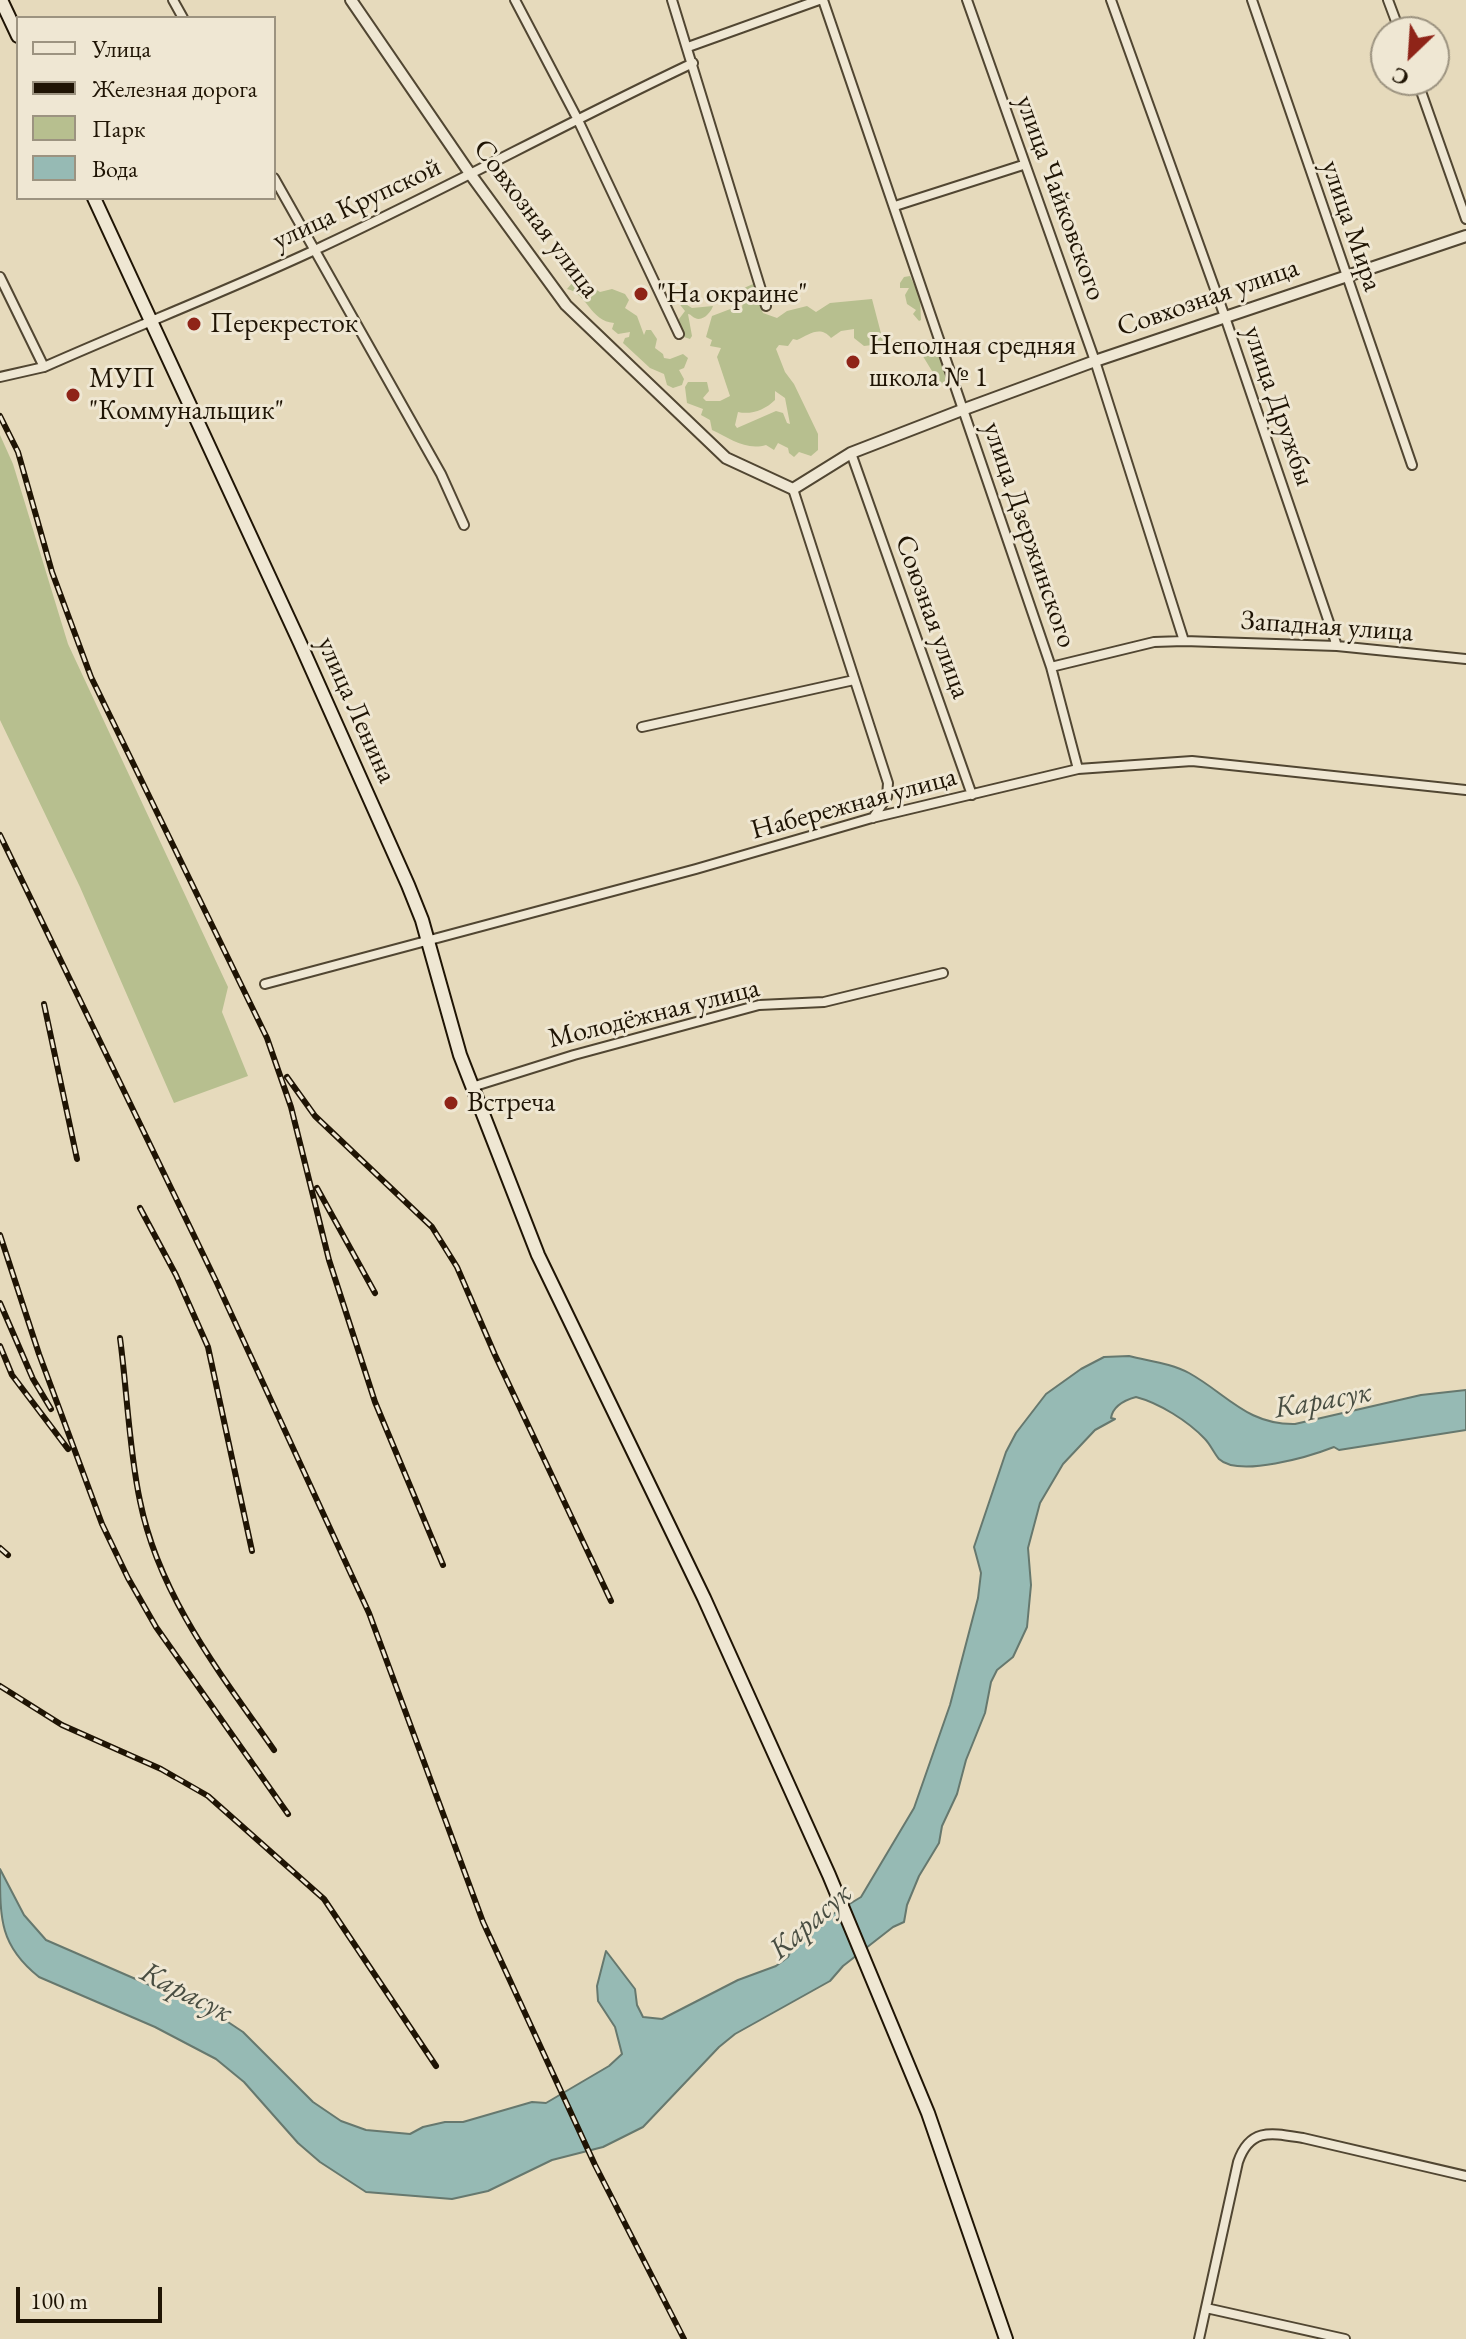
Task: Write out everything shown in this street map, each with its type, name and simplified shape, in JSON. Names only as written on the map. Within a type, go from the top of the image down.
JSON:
[{"type":"main road","points":[[1,0],[16,32]]},
{"type":"main road","name":"улица Ленина","points":[[95,200],[422,920],[451,1029],[538,1255],[704,1598],[877,1986],[933,2127],[1006,2339]]},
{"type":"street","name":"Совхозная улица","points":[[351,0],[471,175],[566,305],[726,458],[793,489],[851,453],[962,410],[1095,361],[1466,236]]},
{"type":"street","points":[[515,0],[577,118],[679,334]]},
{"type":"street","points":[[672,0],[766,306]]},
{"type":"street","points":[[688,47],[821,0]]},
{"type":"street","name":"улица Дзержинского","points":[[821,0],[895,206],[1051,667],[1078,769]]},
{"type":"street","name":"улица Чайковского","points":[[967,0],[1095,361],[1184,641]]},
{"type":"street","name":"улица Дружбы","points":[[1111,0],[1225,317],[1337,646]]},
{"type":"street","name":"улица Мира","points":[[1252,0],[1412,465]]},
{"type":"street","name":"улица Крупской","points":[[0,377],[44,367],[315,250],[693,63]]},
{"type":"street","points":[[1423,96],[1466,219]]},
{"type":"street","points":[[895,206],[1023,165]]},
{"type":"street","points":[[276,182],[441,474],[464,525]]},
{"type":"street","points":[[0,277],[44,367]]},
{"type":"street","name":"Союзная улица","points":[[851,453],[972,795]]},
{"type":"street","points":[[793,489],[888,783],[887,797],[872,818]]},
{"type":"street","name":"Западная улица","points":[[1051,667],[1154,642],[1184,641],[1337,646],[1466,659]]},
{"type":"street","points":[[642,727],[854,680]]},
{"type":"street","name":"Набережная улица","points":[[265,984],[872,818],[1078,769],[1192,761],[1466,790]]},
{"type":"street","name":"Молодёжная улица","points":[[472,1087],[574,1055],[759,1005],[824,1002],[943,973]]},
{"type":"street","points":[[1199,2339],[1238,2162],[1248,2141],[1259,2135],[1276,2134],[1303,2138],[1466,2176]]},
{"type":"street","points":[[1206,2308],[1345,2339]]},
{"type":"green space","points":[[580,274],[585,283],[600,292],[612,289],[625,294],[629,300],[625,308],[637,316],[644,335],[646,330],[651,330],[657,339],[655,348],[664,358],[683,354],[688,358],[684,368],[679,370],[684,379],[682,385],[673,388],[667,385],[664,374],[650,368],[623,343],[630,332],[618,334],[612,329],[614,323],[599,317],[579,296],[567,289]]},
{"type":"green space","points":[[910,276],[920,297],[919,321],[913,314],[916,310],[907,304],[905,295],[909,288],[900,288],[904,277]]},
{"type":"green space","points":[[753,284],[753,297],[763,313],[777,318],[787,311],[807,306],[816,312],[830,303],[872,299],[883,341],[872,340],[872,345],[864,346],[854,338],[854,329],[841,331],[831,338],[823,332],[810,334],[793,339],[788,346],[779,345],[776,349],[818,434],[818,450],[811,456],[799,452],[794,457],[788,448],[778,443],[774,450],[766,445],[738,443],[712,430],[710,420],[701,415],[703,409],[687,403],[685,387],[688,382],[707,382],[709,391],[703,398],[706,401],[720,401],[730,396],[717,357],[721,348],[710,346],[712,340],[706,337],[712,316],[733,308],[742,309],[744,288]],"holes":[[[775,391],[785,398],[790,424],[783,413],[776,411],[737,428],[735,425],[738,412],[753,412],[767,407],[775,400]]]},
{"type":"green space","points":[[679,300],[692,308],[713,306],[701,319],[688,314],[690,339],[681,336],[679,319],[685,311]]},
{"type":"green space","points":[[935,342],[947,382],[937,386],[933,380],[935,376],[921,353],[923,347]]},
{"type":"green space","points":[[0,435],[13,464],[68,644],[228,987],[222,1012],[248,1076],[174,1103],[80,887],[0,720]]},
{"type":"water","points":[[1129,1356],[1182,1370],[1250,1414],[1278,1423],[1295,1424],[1421,1395],[1466,1390],[1466,1430],[1339,1450],[1334,1447],[1275,1464],[1242,1466],[1219,1459],[1198,1432],[1163,1408],[1136,1397],[1120,1404],[1112,1414],[1111,1418],[1115,1419],[1095,1430],[1063,1464],[1040,1503],[1028,1548],[1031,1585],[1027,1627],[1013,1657],[997,1670],[991,1682],[985,1713],[966,1760],[957,1794],[942,1826],[939,1843],[919,1876],[907,1905],[904,1922],[843,1966],[830,1981],[735,2034],[643,2127],[603,2147],[552,2160],[488,2191],[452,2199],[366,2192],[320,2162],[298,2143],[244,2082],[216,2059],[155,2027],[39,1977],[26,1966],[10,1943],[2,1917],[0,1869],[24,1915],[46,1940],[216,2014],[243,2032],[313,2102],[341,2121],[366,2130],[410,2134],[423,2127],[463,2122],[532,2102],[546,2103],[609,2066],[622,2054],[615,2027],[598,2001],[597,1986],[606,1951],[635,1989],[637,2005],[643,2017],[662,2019],[738,1980],[776,1966],[788,1957],[797,1936],[861,1897],[914,1808],[950,1705],[978,1598],[981,1573],[974,1547],[1006,1452],[1016,1433],[1046,1394],[1104,1357]]},
{"type":"railway","points":[[0,416],[18,452],[52,572],[91,677],[267,1038],[291,1107],[329,1260],[375,1402],[443,1565]]},
{"type":"railway","points":[[0,835],[216,1281],[369,1613],[483,1922],[595,2165],[684,2339]]},
{"type":"railway","points":[[44,1004],[77,1159]]},
{"type":"railway","points":[[287,1077],[315,1116],[432,1227],[457,1267],[611,1601]]},
{"type":"railway","points":[[317,1188],[375,1293]]},
{"type":"railway","points":[[140,1208],[176,1275],[208,1347],[252,1551]]},
{"type":"railway","points":[[0,1235],[39,1354],[102,1524],[128,1578],[156,1627],[288,1814]]},
{"type":"railway","points":[[0,1303],[33,1379],[51,1409]]},
{"type":"railway","points":[[120,1338],[136,1481],[149,1536],[161,1569],[194,1632],[274,1750]]},
{"type":"railway","points":[[0,1346],[12,1375],[68,1449]]},
{"type":"railway","points":[[0,1548],[8,1555]]},
{"type":"railway","points":[[0,1686],[62,1725],[161,1769],[208,1796],[324,1899],[436,2066]]},
{"type":"place","name":"\"На окраине\"","points":[[641,294]]},
{"type":"place","name":"Перекресток","points":[[194,324]]},
{"type":"place","name":"Неполная средняя школа № 1","points":[[853,362]]},
{"type":"place","name":"МУП \"Коммунальщик\"","points":[[73,395]]},
{"type":"place","name":"Встреча","points":[[451,1103]]},
{"type":"water label","name":"Карасук","points":[[1323,1401]]},
{"type":"water label","name":"Карасук","points":[[811,1922]]},
{"type":"water label","name":"Карасук","points":[[186,1993]]}]
